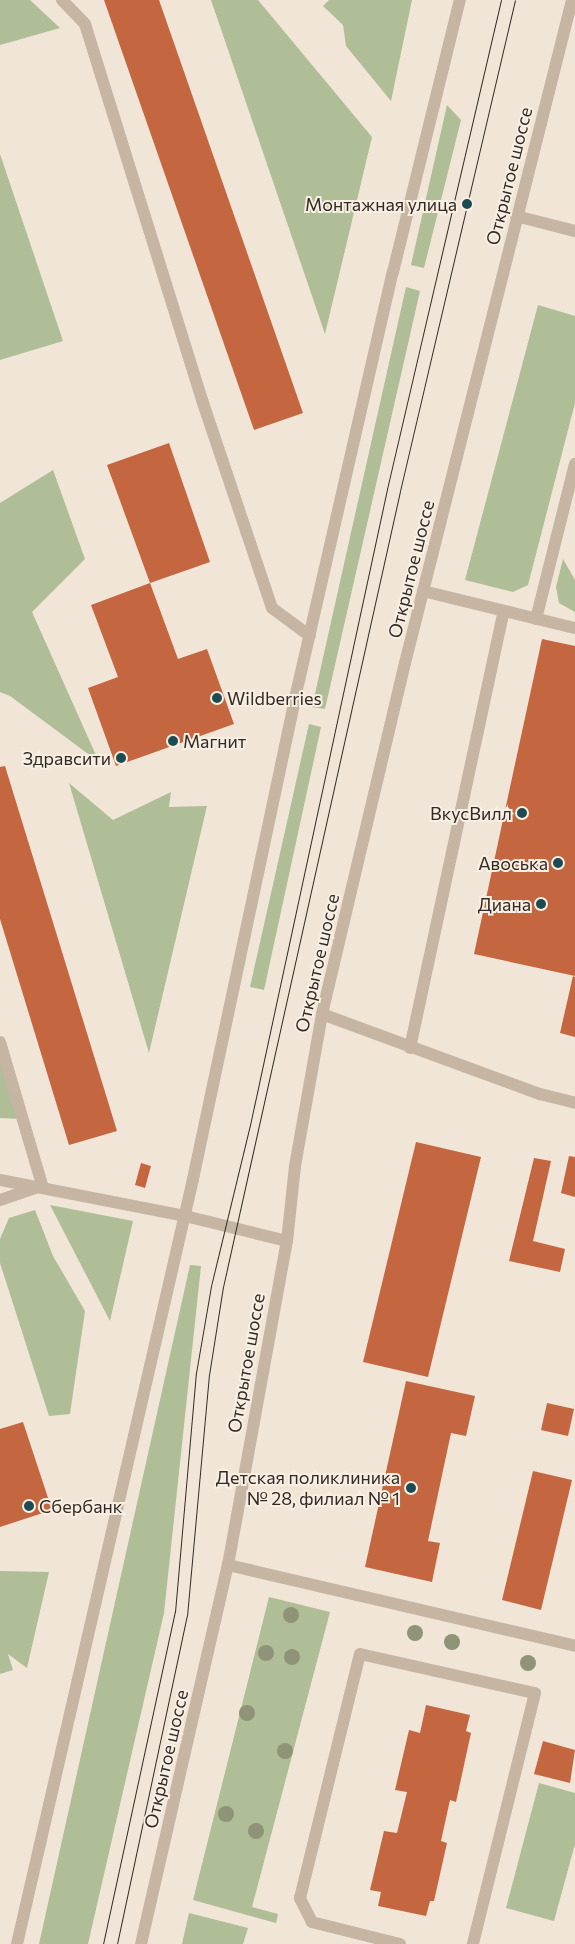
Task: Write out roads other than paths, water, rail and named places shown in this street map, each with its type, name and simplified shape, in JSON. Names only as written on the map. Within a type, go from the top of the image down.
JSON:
[{"type":"street","points":[[62,0],[84,24],[202,400],[272,608],[310,636]]},
{"type":"street","points":[[17,1944],[184,1216],[310,636],[393,272],[460,0]]},
{"type":"street","name":"Открытое шоссе","points":[[142,1944],[228,1565],[286,1241],[295,1166],[322,1014],[423,591],[572,0]]},
{"type":"street","points":[[516,216],[575,230]]},
{"type":"street","points":[[536,619],[575,464]]},
{"type":"street","points":[[423,591],[575,628]]},
{"type":"street","points":[[410,1048],[504,611]]},
{"type":"street","points":[[322,1014],[410,1048],[540,1094],[575,1103]]},
{"type":"street","points":[[0,1042],[39,1188]]},
{"type":"street","points":[[0,1180],[184,1216],[286,1241]]},
{"type":"street","points":[[0,1200],[39,1188]]},
{"type":"street","points":[[228,1565],[575,1646]]},
{"type":"street","points":[[400,1944],[312,1922],[300,1898],[360,1654],[535,1694],[473,1944]]},
{"type":"tram line","points":[[103,1944],[175,1612],[196,1373],[211,1286],[250,1125],[387,489],[501,0]]},
{"type":"tram line","points":[[117,1944],[187,1616],[209,1375],[223,1287],[400,491],[515,0]]},
{"type":"place","name":"Монтажная улица","points":[[467,204]]},
{"type":"place","name":"Wildberries","points":[[217,698]]},
{"type":"place","name":"Магнит","points":[[173,741]]},
{"type":"place","name":"Здравсити","points":[[121,758]]},
{"type":"place","name":"ВкусВилл","points":[[522,813]]},
{"type":"place","name":"Авоська","points":[[558,863]]},
{"type":"place","name":"Диана","points":[[541,904]]},
{"type":"place","name":"Детская поликлиника № 28, филиал № 1","points":[[411,1488]]},
{"type":"place","name":"Сбербанк","points":[[29,1506]]}]
